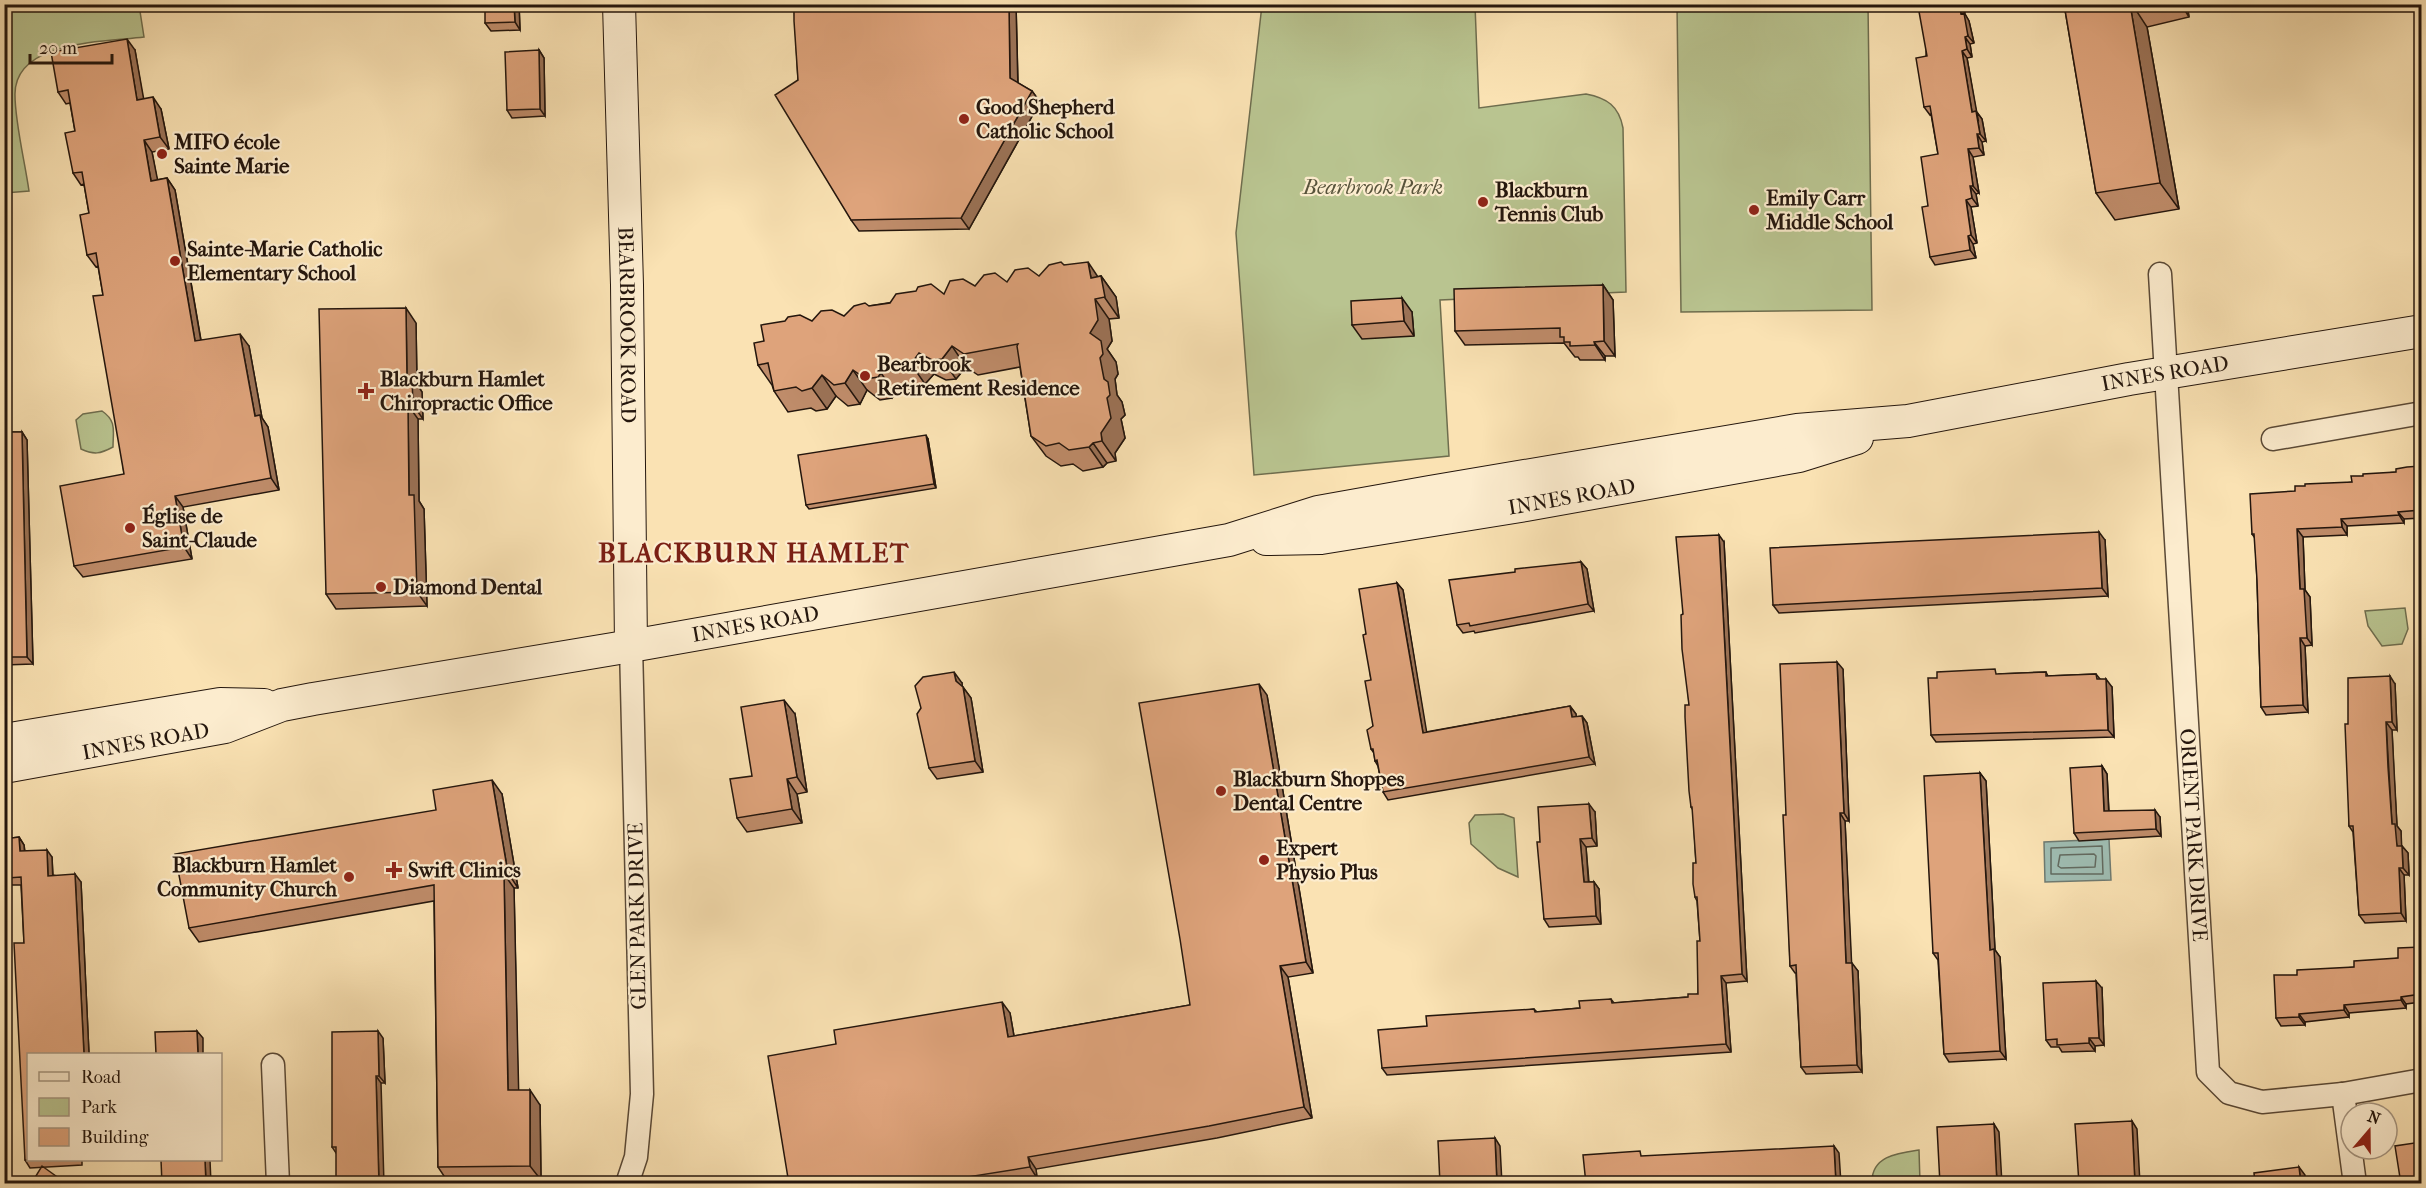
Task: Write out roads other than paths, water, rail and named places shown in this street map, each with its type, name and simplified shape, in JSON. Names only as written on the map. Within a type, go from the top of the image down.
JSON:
[{"type":"street","name":"BEARBROOK ROAD","points":[[619,4],[627,285],[631,646]]},
{"type":"street","name":"ORIENT PARK DRIVE","points":[[2160,274],[2208,1072],[2229,1094],[2262,1102],[2343,1094],[2421,1080]]},
{"type":"street","name":"INNES ROAD","points":[[4,740],[220,704],[282,705],[631,646],[1229,540],[1318,512],[1430,492],[1797,430],[1908,421],[2167,372],[2421,331]]},
{"type":"street","points":[[2272,439],[2421,414]]},
{"type":"street","name":"GLEN PARK DRIVE","points":[[627,1184],[636,1158],[642,1094],[631,646]]},
{"type":"street","name":"INNES ROAD","points":[[4,767],[225,727],[282,705]]},
{"type":"street","points":[[273,1065],[278,1184]]},
{"type":"street","points":[[2343,1094],[2355,1184]]},
{"type":"water","points":[[2109,839],[2111,880],[2045,882],[2044,842]]},
{"type":"place","name":"Good Shepherd Catholic School","points":[[964,119]]},
{"type":"place","name":"MIFO école Sainte Marie","points":[[162,154]]},
{"type":"place","name":"Blackburn Tennis Club","points":[[1483,202]]},
{"type":"place","name":"Emily Carr Middle School","points":[[1754,210]]},
{"type":"place","name":"Sainte-Marie Catholic Elementary School","points":[[175,261]]},
{"type":"place","name":"Bearbrook Retirement Residence","points":[[865,376]]},
{"type":"place","name":"Blackburn Hamlet Chiropractic Office","points":[[366,391]]},
{"type":"place","name":"Église de Saint-Claude","points":[[130,528]]},
{"type":"place","name":"Diamond Dental","points":[[381,587]]},
{"type":"place","name":"Blackburn Shoppes Dental Centre","points":[[1221,791]]},
{"type":"place","name":"Expert Physio Plus","points":[[1264,860]]},
{"type":"place","name":"Swift Clinics","points":[[394,870]]},
{"type":"place","name":"Blackburn Hamlet Community Church","points":[[349,877]]},
{"type":"district","name":"BLACKBURN HAMLET","points":[[754,553]]},
{"type":"park label","name":"Bearbrook Park","points":[[1373,187]]}]
